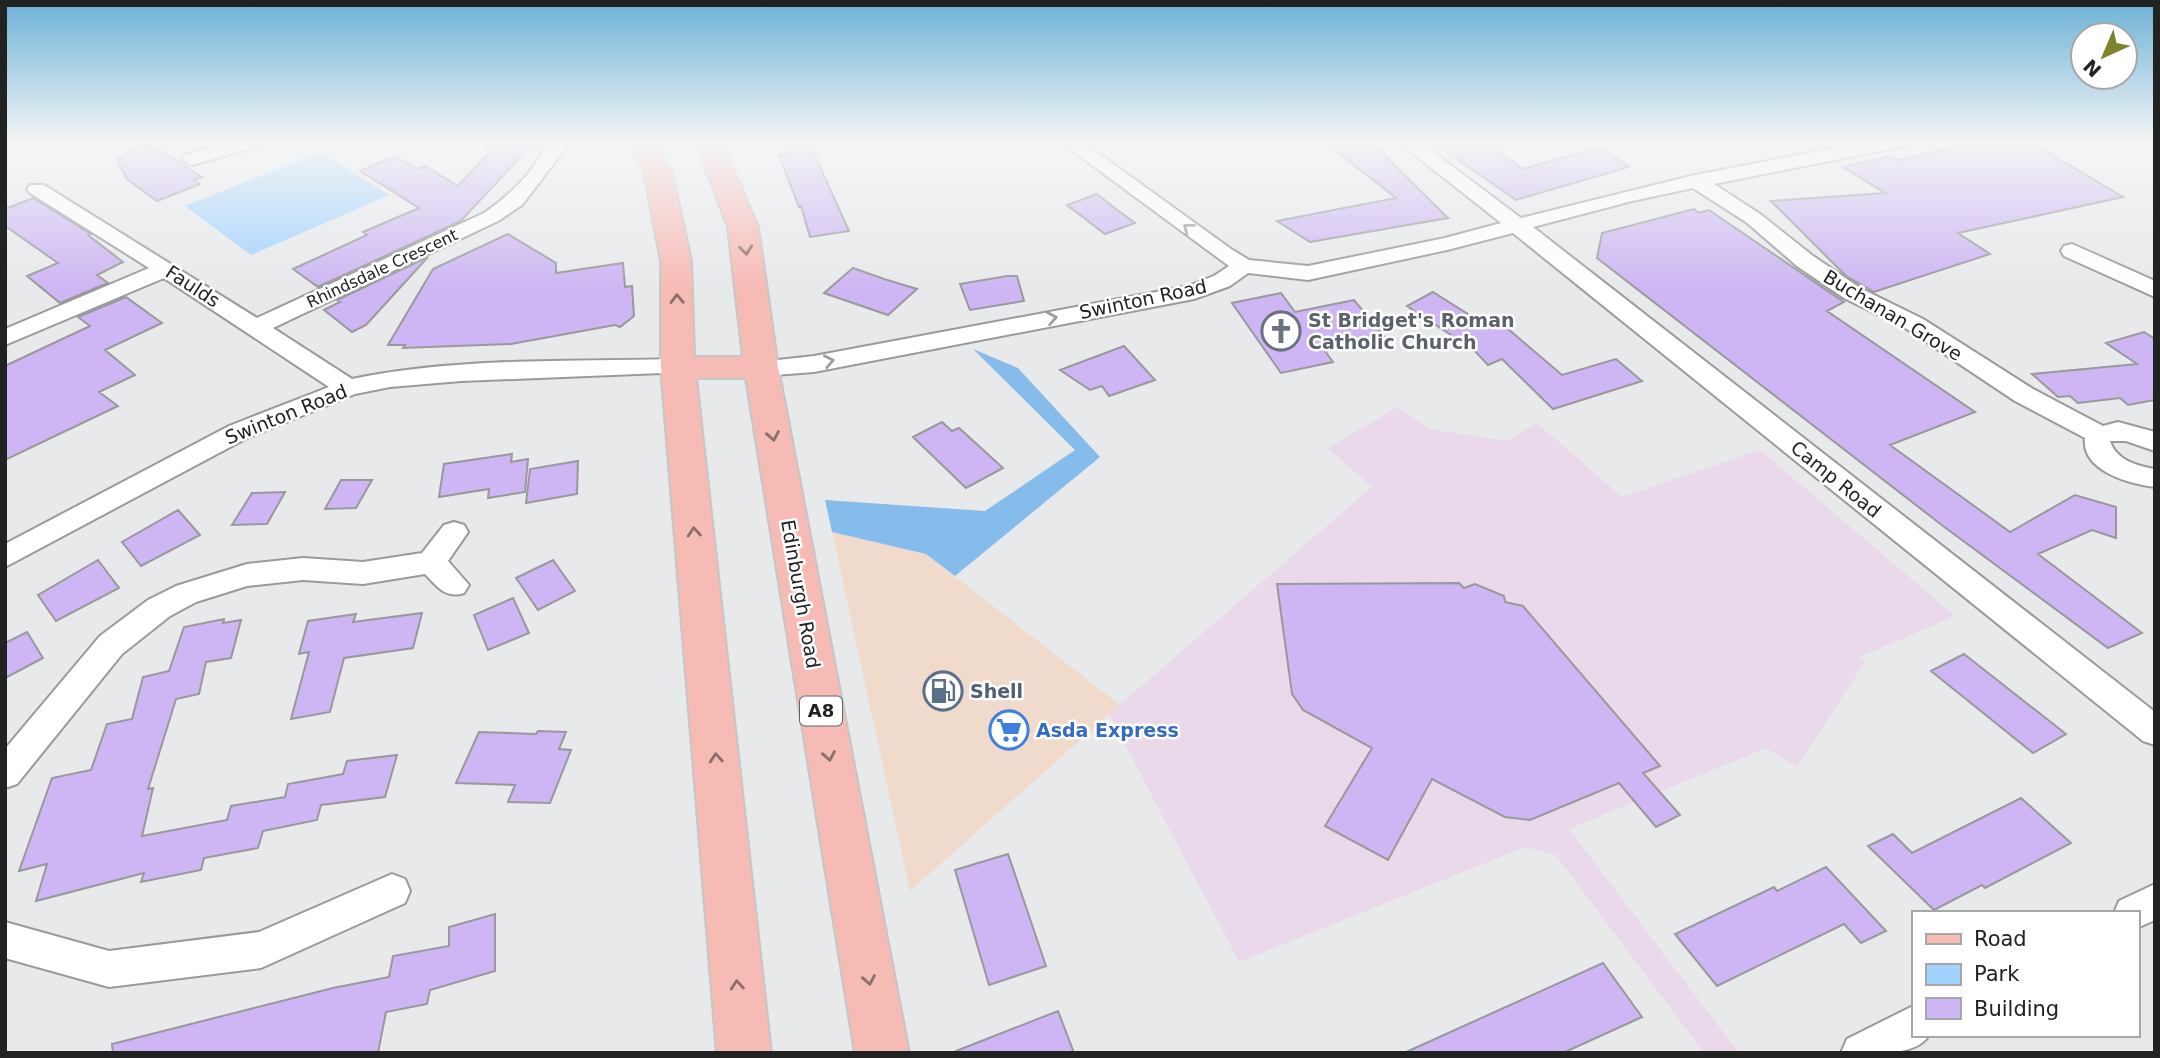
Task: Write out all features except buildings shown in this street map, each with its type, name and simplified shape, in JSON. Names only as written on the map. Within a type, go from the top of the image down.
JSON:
[{"type":"main road","points":[[661,189],[676,261],[678,367],[744,1053]]},
{"type":"main road","name":"Edinburgh Road","points":[[728,189],[743,227],[761,368],[882,1053]]},
{"type":"main road","points":[[678,367],[761,368]]},
{"type":"street","name":"Faulds","points":[[38,189],[166,268],[348,388]]},
{"type":"street","name":"Rhindsdale Crescent","points":[[256,327],[491,217],[514,201],[523,189]]},
{"type":"street","points":[[1135,189],[1223,254],[1244,266],[1308,273],[1447,244],[1656,189]]},
{"type":"street","name":"Camp Road","points":[[1471,189],[2155,731]]},
{"type":"street","name":"Buchanan Grove","points":[[1708,189],[1753,218],[1805,261],[1852,293],[1915,324],[2024,395],[2100,435],[2118,431],[2155,442]]},
{"type":"street","points":[[2072,251],[2155,290]]},
{"type":"street","name":"Swinton Road","points":[[761,368],[814,364],[1194,292],[1222,281],[1244,266]]},
{"type":"street","points":[[5,338],[166,268]]},
{"type":"street","name":"Swinton Road","points":[[5,557],[238,432],[348,388],[390,379],[461,373],[678,367]]},
{"type":"street","points":[[2100,435],[2098,447],[2112,463],[2137,475],[2155,478]]},
{"type":"street","points":[[5,774],[111,646],[159,608],[215,583],[247,575],[303,569],[363,573],[431,562],[454,532]]},
{"type":"street","points":[[431,562],[454,585]]},
{"type":"street","points":[[5,940],[109,969],[261,950],[393,891]]},
{"type":"street","points":[[2136,911],[2155,901]]},
{"type":"street","points":[[1861,1053],[1912,1027]]},
{"type":"shaded area","points":[[973,349],[1018,368],[1100,457],[955,576],[926,554],[832,532],[825,500],[985,511],[1075,450]]},
{"type":"shaded area","points":[[1398,407],[1429,429],[1506,441],[1537,423],[1622,497],[1760,450],[1955,616],[1860,657],[1865,662],[1797,767],[1766,748],[1569,829],[1739,1053],[1704,1053],[1556,855],[1525,847],[1239,962],[1109,714],[1372,487],[1328,448]]},
{"type":"shaded area","points":[[832,532],[926,554],[1120,705],[910,891]]},
{"type":"green space","points":[[227,189],[380,189],[389,195],[251,255],[185,206]]},
{"type":"place","name":"St Bridget's Roman Catholic Church","points":[[1281,331]]},
{"type":"place","name":"Shell","points":[[943,691]]},
{"type":"place","name":"Asda Express","points":[[1009,730]]}]
